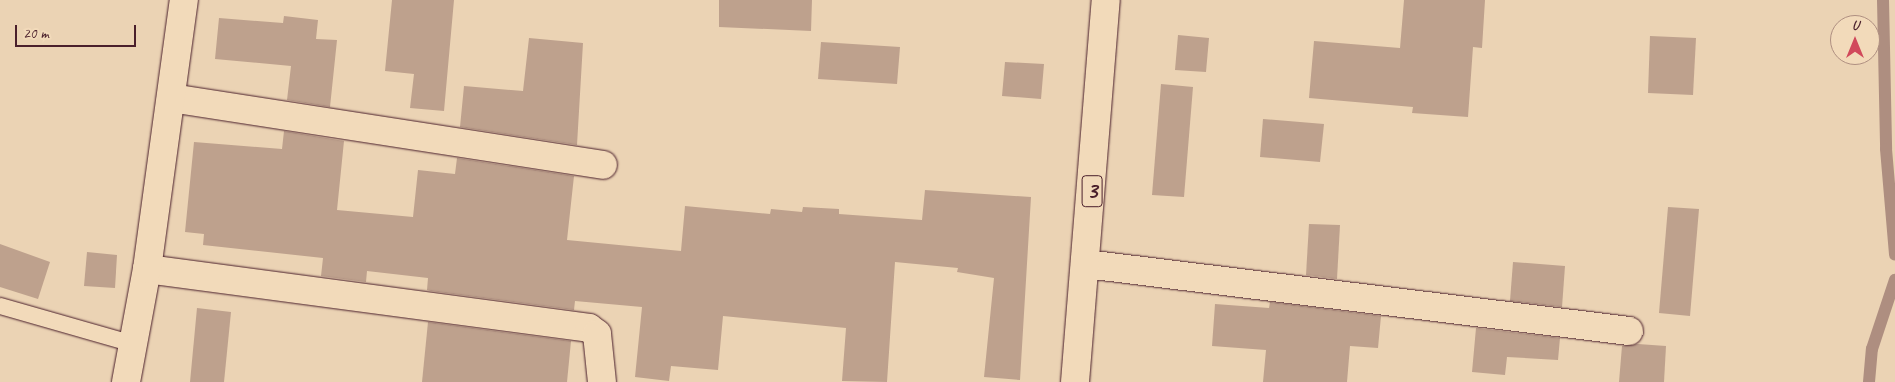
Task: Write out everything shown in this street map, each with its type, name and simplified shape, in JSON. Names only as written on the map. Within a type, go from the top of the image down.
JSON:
[{"type":"main road","points":[[126,382],[147,269],[184,0]]},
{"type":"main road","name":"3","points":[[1075,382],[1106,0]]},
{"type":"main road","points":[[171,98],[603,165]]},
{"type":"main road","points":[[1086,264],[1629,331]]},
{"type":"main road","points":[[147,269],[588,328],[596,334],[602,382]]},
{"type":"lane","points":[[0,306],[133,344]]},
{"type":"building","points":[[392,0],[454,0],[444,111],[410,108],[414,74],[385,71]]},
{"type":"building","points":[[719,0],[812,0],[811,31],[719,27]]},
{"type":"building","points":[[1404,0],[1485,0],[1482,48],[1473,47],[1468,117],[1412,113],[1413,107],[1309,98],[1314,41],[1400,48]]},
{"type":"building","points":[[284,16],[318,20],[316,39],[337,40],[330,107],[287,100],[291,66],[215,59],[219,18],[283,23]]},
{"type":"building","points":[[1178,35],[1209,38],[1206,72],[1175,70]]},
{"type":"building","points":[[1650,36],[1696,38],[1693,95],[1648,93]]},
{"type":"building","points":[[529,38],[583,43],[577,145],[460,127],[464,86],[523,91]]},
{"type":"building","points":[[821,42],[900,47],[897,84],[818,79]]},
{"type":"building","points":[[1005,62],[1044,64],[1041,99],[1002,96]]},
{"type":"building","points":[[1161,84],[1193,87],[1184,197],[1152,195]]},
{"type":"building","points":[[1263,119],[1324,124],[1320,162],[1260,157]]},
{"type":"building","points":[[284,131],[344,141],[337,210],[413,217],[418,170],[455,174],[457,158],[574,176],[567,240],[681,251],[685,206],[770,214],[771,209],[802,212],[803,207],[839,209],[839,214],[922,220],[925,190],[1031,197],[1020,380],[984,377],[994,278],[957,272],[958,268],[895,262],[887,382],[842,381],[846,328],[723,316],[718,370],[671,366],[669,381],[635,377],[642,307],[575,301],[574,310],[431,291],[427,290],[428,278],[367,271],[366,282],[321,276],[323,258],[203,245],[204,234],[185,232],[194,142],[282,149]]},
{"type":"building","points":[[1668,207],[1699,209],[1690,316],[1659,313]]},
{"type":"building","points":[[1309,224],[1340,225],[1337,279],[1306,275]]},
{"type":"building","points":[[0,244],[50,262],[38,299],[0,287]]},
{"type":"building","points":[[87,252],[117,255],[115,288],[84,286]]},
{"type":"building","points":[[1513,262],[1565,266],[1562,307],[1510,301]]},
{"type":"building","points":[[1270,302],[1381,316],[1378,348],[1350,346],[1347,382],[1263,382],[1266,350],[1212,346],[1215,304],[1269,308]]},
{"type":"building","points":[[197,308],[231,312],[224,382],[190,382]]},
{"type":"building","points":[[428,322],[571,341],[567,382],[422,382]]},
{"type":"building","points":[[1476,328],[1560,338],[1558,360],[1507,357],[1505,375],[1472,372]]},
{"type":"building","points":[[1638,344],[1666,346],[1664,382],[1619,382],[1622,346]]},
{"type":"waterway","points":[[1883,0],[1886,149],[1895,255]]},
{"type":"waterway","points":[[1869,382],[1872,349],[1895,280]]}]
